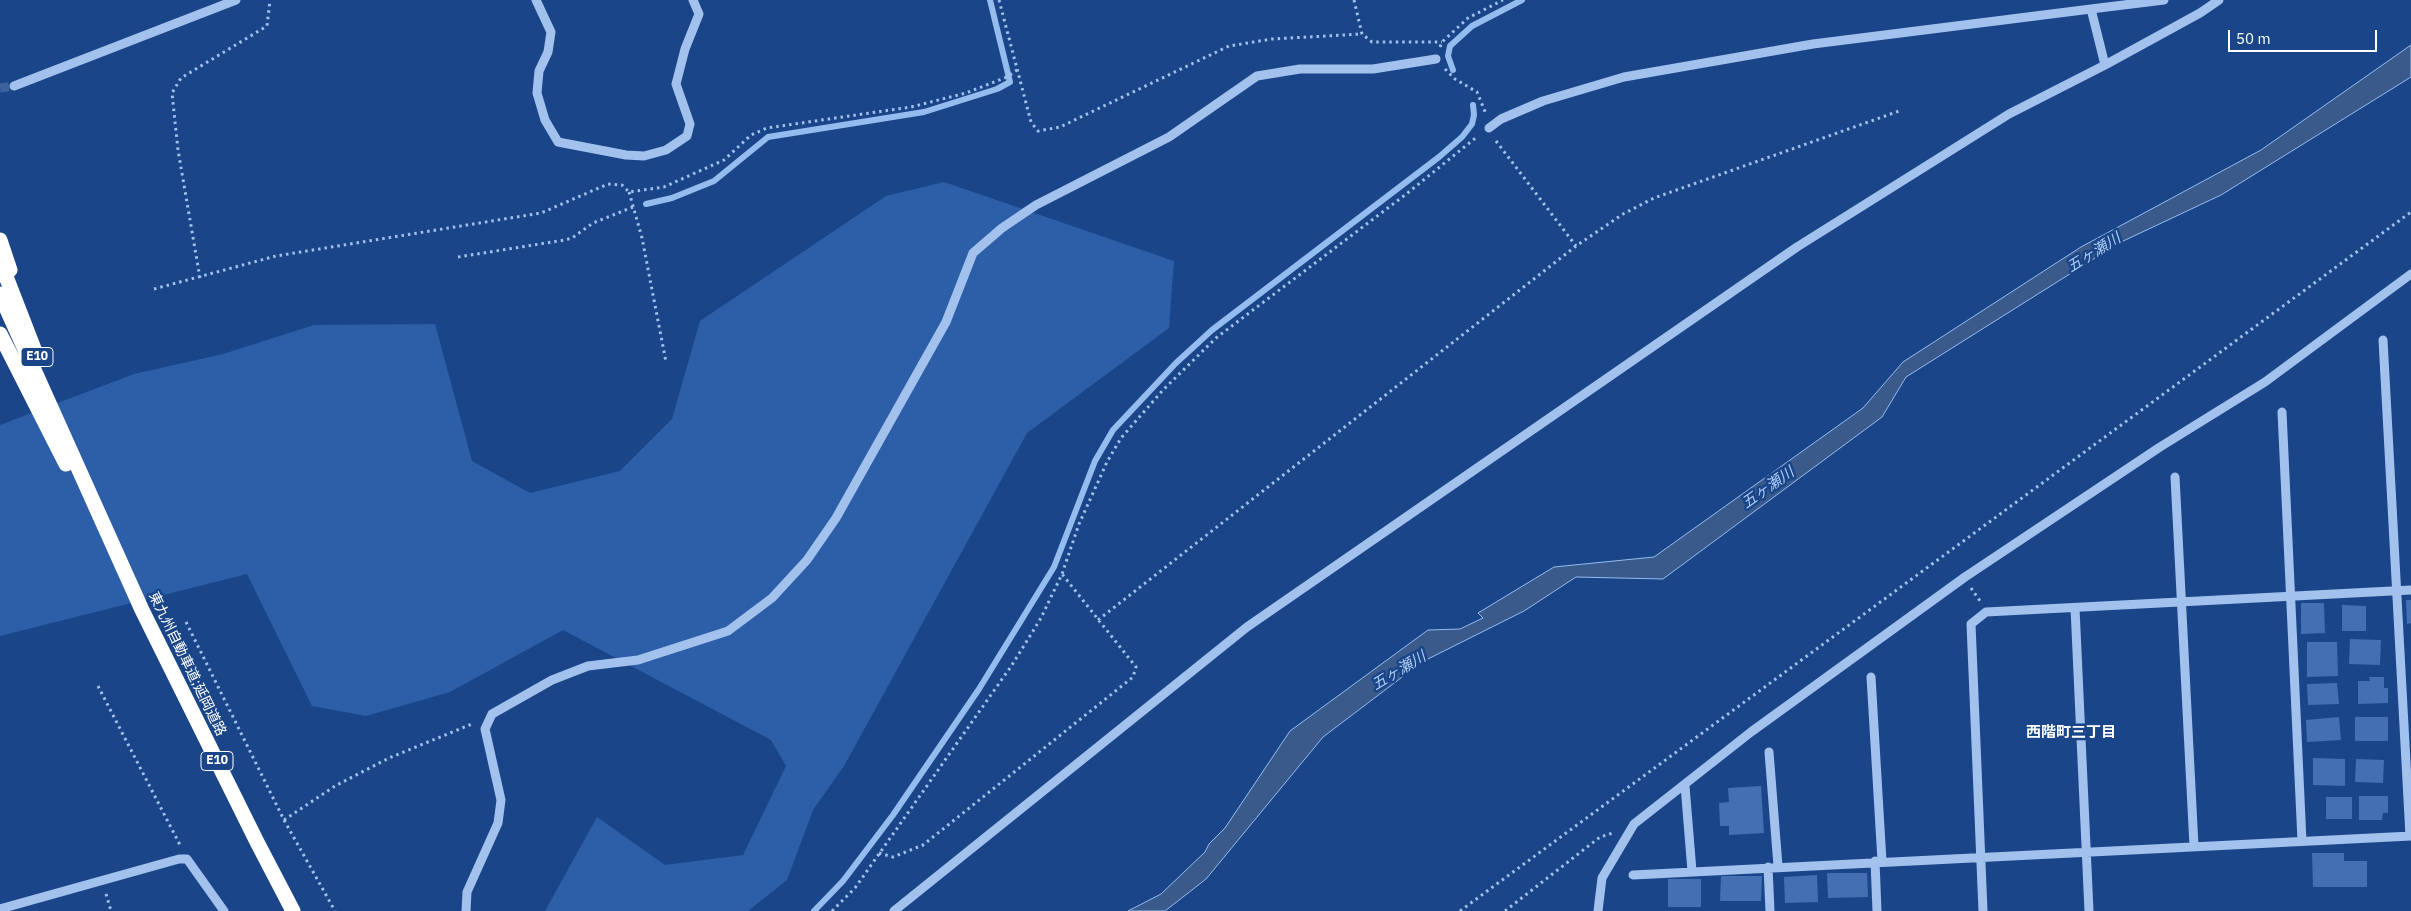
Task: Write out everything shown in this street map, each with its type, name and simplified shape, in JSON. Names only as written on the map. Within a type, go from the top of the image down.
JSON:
[{"type":"highway","points":[[0,240],[28,332]]},
{"type":"highway","name":"東九州自動車道;延岡道路","points":[[0,261],[72,454]]},
{"type":"highway","name":"東九州自動車道;延岡道路","points":[[0,294],[142,610],[293,911]]},
{"type":"highway","points":[[0,334],[142,610]]},
{"type":"street","points":[[14,86],[236,0]]},
{"type":"street","points":[[536,0],[551,32],[548,52],[539,71],[537,93],[545,120],[558,142],[626,155],[644,156],[666,150],[687,136],[690,124],[676,84],[685,49],[699,14],[693,0]]},
{"type":"street","points":[[1489,128],[1501,119],[1543,101],[1624,77],[1813,44],[2164,0]]},
{"type":"street","points":[[894,911],[1051,782],[1256,621],[1797,247],[2009,114],[2106,66],[2218,0]]},
{"type":"street","points":[[2091,9],[2106,66]]},
{"type":"street","points":[[466,911],[467,892],[498,823],[501,800],[485,729],[492,714],[552,680],[588,666],[638,660],[728,631],[772,598],[807,560],[836,518],[946,322],[973,253],[1002,228],[1036,205],[1169,137],[1258,76],[1300,69],[1373,69],[1436,59]]},
{"type":"street","points":[[1598,911],[1602,878],[1634,824],[1685,786],[1759,726],[1965,577],[2160,447],[2265,382],[2411,274]]},
{"type":"street","points":[[1633,875],[1692,870],[2411,836],[2383,340]]},
{"type":"street","points":[[2282,412],[2302,841]]},
{"type":"street","points":[[2175,477],[2183,602],[2194,846]]},
{"type":"street","points":[[1984,911],[1970,624],[1986,612],[2411,590]]},
{"type":"street","points":[[2075,608],[2090,911]]},
{"type":"street","points":[[1871,677],[1878,861],[1877,911]]},
{"type":"street","points":[[1769,752],[1773,866],[1770,911]]},
{"type":"street","points":[[1685,786],[1692,870]]},
{"type":"street","points":[[0,909],[179,859],[187,859],[224,911]]},
{"type":"path","points":[[200,278],[178,150],[172,93],[181,78],[266,26],[270,0]]},
{"type":"path","points":[[999,0],[1031,122],[1038,131],[1060,127],[1229,46],[1272,39],[1362,34]]},
{"type":"path","points":[[1354,0],[1362,34],[1372,42],[1442,42],[1468,18],[1503,0]]},
{"type":"path","points":[[1436,59],[1455,79],[1477,92],[1485,106],[1489,128],[1498,145],[1576,246]]},
{"type":"path","points":[[629,192],[664,186],[695,175],[724,160],[750,135],[767,128],[911,107],[966,93],[1007,77],[1017,70]]},
{"type":"path","points":[[1098,620],[1576,246],[1623,214],[1654,198],[1902,110]]},
{"type":"path","points":[[832,911],[855,888],[1012,665],[1041,618],[1062,574],[1079,524],[1107,462],[1121,438],[1163,390],[1216,338],[1405,195],[1489,128]]},
{"type":"path","points":[[154,288],[200,278],[276,256],[542,213],[608,184],[622,185],[629,192],[642,238],[666,362]]},
{"type":"path","points":[[458,257],[572,238],[593,223],[633,207]]},
{"type":"path","points":[[1460,911],[2411,212]]},
{"type":"path","points":[[879,853],[893,857],[923,845],[1133,677],[1136,667],[1062,574]]},
{"type":"path","points":[[1965,577],[1986,612]]},
{"type":"path","points":[[186,622],[284,820],[335,911]]},
{"type":"path","points":[[98,686],[187,859]]},
{"type":"path","points":[[284,820],[336,786],[374,766],[492,714]]},
{"type":"path","points":[[1505,911],[1600,837],[1634,824]]},
{"type":"path","points":[[103,881],[111,911]]},
{"type":"shaded area","points":[[944,182],[1174,261],[1169,328],[1027,433],[844,766],[813,810],[787,880],[748,911],[545,911],[597,817],[665,865],[743,855],[786,766],[771,740],[563,630],[450,692],[366,716],[312,706],[247,574],[0,636],[0,425],[134,374],[223,354],[314,325],[435,324],[472,461],[530,493],[620,471],[672,419],[700,321],[886,196]]},
{"type":"water","name":"五ヶ瀬川","points":[[2411,45],[2411,77],[2221,195],[2119,243],[1906,377],[1882,417],[1663,579],[1576,577],[1524,611],[1422,662],[1323,737],[1206,879],[1165,911],[1128,911],[1161,894],[1205,852],[1209,844],[1225,828],[1290,731],[1428,630],[1460,629],[1483,618],[1478,613],[1554,567],[1654,557],[1863,408],[1903,362],[2081,247],[2261,150]]},
{"type":"building","points":[[2406,600],[2411,600],[2411,623],[2407,624]]},
{"type":"building","points":[[2301,603],[2324,603],[2325,633],[2301,634]]},
{"type":"building","points":[[2342,605],[2366,606],[2366,631],[2342,631]]},
{"type":"building","points":[[2350,639],[2381,640],[2380,665],[2349,664]]},
{"type":"building","points":[[2307,642],[2337,642],[2338,676],[2307,677]]},
{"type":"building","points":[[2369,677],[2384,677],[2384,688],[2388,688],[2388,703],[2358,704],[2358,681],[2370,681]]},
{"type":"building","points":[[2337,683],[2339,704],[2308,705],[2307,684]]},
{"type":"building","points":[[2339,717],[2341,740],[2307,742],[2306,720]]},
{"type":"building","points":[[2355,717],[2388,717],[2388,741],[2355,741]]},
{"type":"building","points":[[2313,758],[2345,759],[2345,786],[2313,785]]},
{"type":"building","points":[[2356,759],[2384,760],[2383,783],[2355,782]]},
{"type":"building","points":[[1761,786],[1764,833],[1729,835],[1729,826],[1720,826],[1719,803],[1729,802],[1728,788]]},
{"type":"building","points":[[2359,796],[2388,796],[2388,813],[2383,813],[2382,820],[2359,820]]},
{"type":"building","points":[[2326,797],[2352,797],[2352,819],[2326,819]]},
{"type":"building","points":[[2312,853],[2344,853],[2344,861],[2367,861],[2367,887],[2313,887]]},
{"type":"building","points":[[1827,873],[1867,873],[1868,897],[1828,898]]},
{"type":"building","points":[[1817,875],[1818,902],[1785,903],[1784,877]]},
{"type":"building","points":[[1721,876],[1762,876],[1761,901],[1720,901]]},
{"type":"building","points":[[1668,879],[1701,879],[1701,907],[1668,907]]},
{"type":"waterway","points":[[646,204],[672,198],[714,181],[768,137],[924,112],[997,89],[1010,82],[990,0]]},
{"type":"waterway","points":[[1453,70],[1448,56],[1450,46],[1472,26],[1522,0]]},
{"type":"waterway","points":[[814,911],[843,881],[893,815],[979,689],[1054,567],[1095,461],[1113,430],[1176,363],[1212,330],[1439,157],[1462,137],[1472,124],[1474,115],[1473,105]]},
{"type":"tunnel","points":[[0,88],[14,86]]},
{"type":"district","name":"西階町三丁目","points":[[2071,733]]}]
